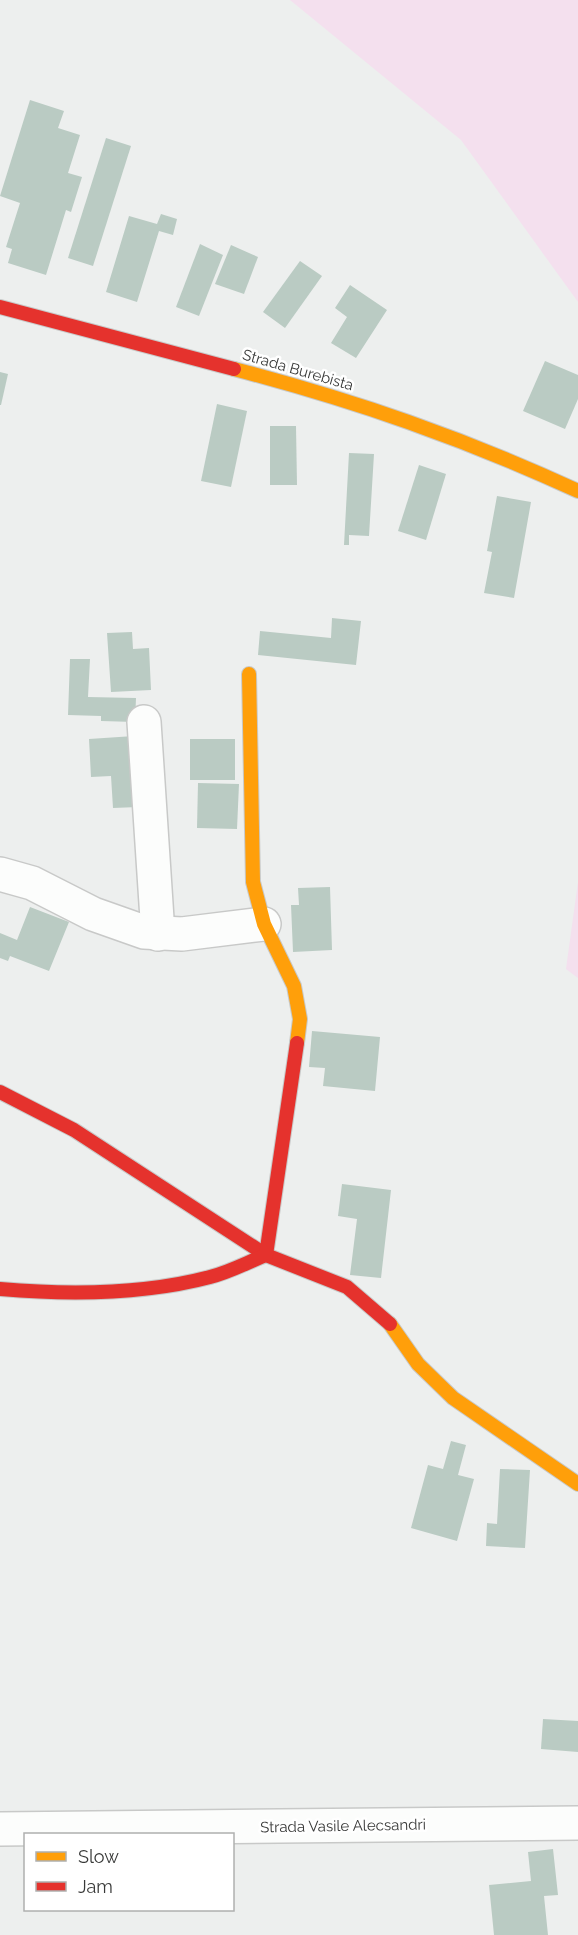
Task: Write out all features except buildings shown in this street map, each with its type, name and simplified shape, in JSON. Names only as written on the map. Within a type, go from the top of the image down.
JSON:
[{"type":"street","name":"Strada Burebista","points":[[0,307],[260,375],[394,415],[461,439],[578,490]]},
{"type":"street","points":[[249,674],[253,882],[264,924],[294,986],[300,1019],[266,1255]]},
{"type":"street","points":[[144,722],[158,934]]},
{"type":"street","points":[[0,874],[32,883],[122,926],[158,934],[182,934],[264,924]]},
{"type":"street","points":[[0,1092],[74,1130],[266,1255],[347,1287],[387,1320],[418,1364],[453,1398],[578,1484]]},
{"type":"street","points":[[0,1289],[57,1295],[143,1289],[211,1276],[266,1255]]},
{"type":"street","name":"Strada Vasile Alecsandri","points":[[0,1830],[578,1823]]},
{"type":"shaded area","points":[[290,0],[578,0],[578,302],[461,140]]},
{"type":"shaded area","points":[[578,882],[578,978],[566,969]]},
{"type":"traffic: slow","points":[[234,369],[323,394],[409,422],[493,454],[578,491]]},
{"type":"traffic: slow","points":[[249,674],[253,882],[264,924],[294,986],[300,1019],[297,1043]]},
{"type":"traffic: slow","points":[[390,1324],[418,1364],[453,1398],[578,1484]]},
{"type":"traffic: jam","points":[[0,307],[234,369]]},
{"type":"traffic: jam","points":[[0,1289],[79,1293],[158,1287],[217,1275],[266,1255],[297,1043]]},
{"type":"traffic: jam","points":[[0,1092],[74,1130],[266,1255],[347,1287],[390,1324]]}]
